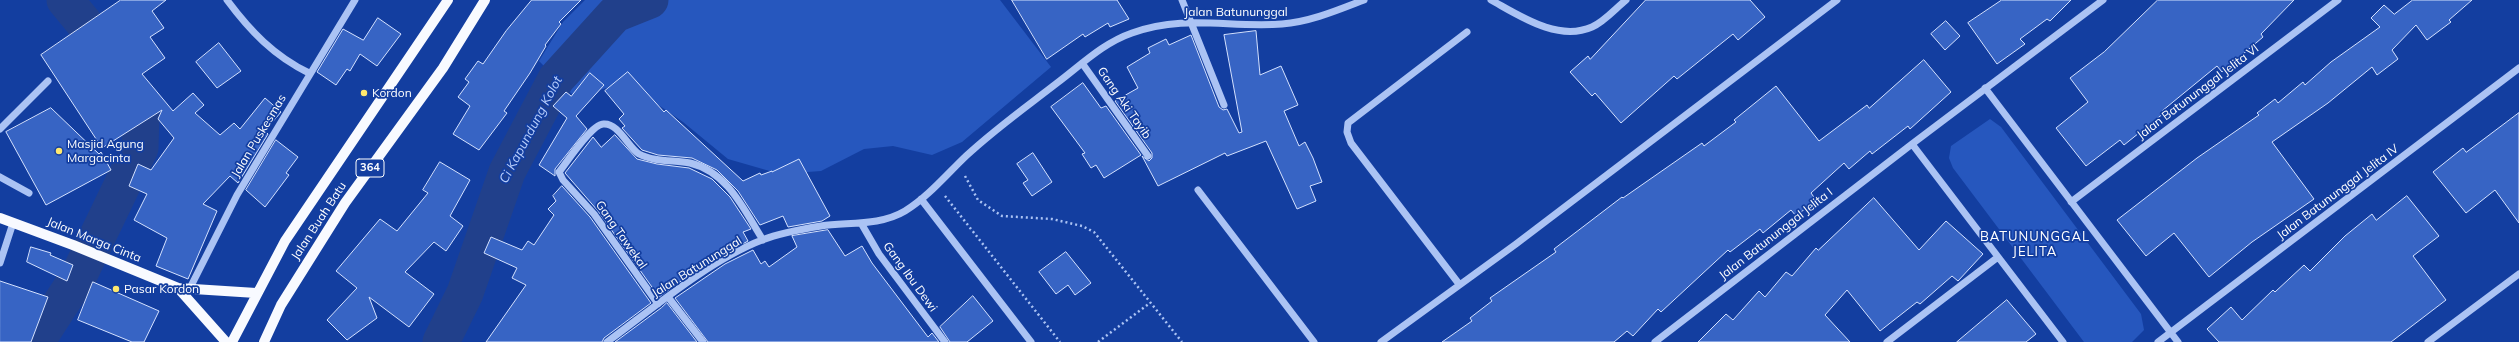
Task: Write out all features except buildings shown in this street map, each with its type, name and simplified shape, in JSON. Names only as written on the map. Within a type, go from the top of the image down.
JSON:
[{"type":"main road","name":"Jalan Buah Batu","points":[[232,342],[256,293],[285,241],[448,0]]},
{"type":"main road","name":"Jalan Buah Batu","points":[[264,342],[281,305],[345,203],[443,68],[484,0]]},
{"type":"main road","name":"Jalan Marga Cinta","points":[[0,218],[73,245],[178,288],[256,293]]},
{"type":"main road","name":"Jalan Marga Cinta","points":[[178,288],[226,342]]},
{"type":"street","points":[[227,0],[258,38],[277,54],[309,74]]},
{"type":"street","name":"Jalan Puskesmas","points":[[190,288],[237,194],[355,0]]},
{"type":"street","points":[[1182,0],[1224,105]]},
{"type":"street","name":"Jalan Batununggal","points":[[607,342],[658,304],[731,255],[763,240],[821,226],[861,223],[886,219],[904,212],[921,199],[994,130],[1101,48],[1130,33],[1157,26],[1190,21],[1240,24],[1295,23],[1329,14],[1364,0]]},
{"type":"street","points":[[1491,0],[1549,28],[1565,33],[1593,27],[1626,0]]},
{"type":"street","points":[[1381,342],[1516,244],[1837,0]]},
{"type":"street","name":"Jalan Batununggal Jelita I","points":[[1655,342],[1985,88],[2103,0]]},
{"type":"street","name":"Jalan Batununggal Jelita VI","points":[[2071,202],[2338,0]]},
{"type":"street","points":[[1459,284],[1351,143],[1347,132],[1348,123],[1467,32]]},
{"type":"street","name":"Gang Aki Tayib","points":[[1082,64],[1148,156]]},
{"type":"street","name":"Jalan Batununggal Jelita IV","points":[[2158,342],[2519,68]]},
{"type":"street","points":[[0,129],[48,81]]},
{"type":"street","points":[[1985,88],[2178,342]]},
{"type":"street","name":"Gang Tawekal","points":[[658,304],[590,209],[563,180],[559,172],[596,126],[606,124],[614,127],[639,153],[652,158],[692,164],[724,181],[763,240]]},
{"type":"street","points":[[1912,144],[2063,342]]},
{"type":"street","points":[[0,177],[28,193]]},
{"type":"street","points":[[1198,190],[1299,320],[1314,342]]},
{"type":"street","points":[[921,199],[1032,342]]},
{"type":"street","points":[[0,263],[13,223]]},
{"type":"street","name":"Gang Ibu Dewi","points":[[861,223],[879,254],[945,342]]},
{"type":"street","points":[[1887,342],[1998,257]]},
{"type":"street","points":[[2428,342],[2519,274]]},
{"type":"street","points":[[668,297],[703,342]]},
{"type":"path","points":[[958,163],[978,200],[1002,216],[1052,219],[1082,226],[1094,232],[1182,342]]},
{"type":"path","points":[[936,184],[1060,342]]},
{"type":"path","points":[[1098,342],[1150,303]]},
{"type":"shaded area","points":[[585,0],[1000,0],[1051,67],[962,142],[932,155],[893,146],[864,149],[821,171],[780,174],[728,159],[683,122],[634,88],[610,87],[575,97],[539,61],[563,22]]},
{"type":"shaded area","points":[[1990,119],[2001,127],[2141,314],[2144,330],[2132,342],[2084,342],[1953,168],[1949,158],[1951,146]]},
{"type":"waterway","points":[[36,342],[78,277],[140,148],[141,112],[107,51],[65,0]]},
{"type":"waterway","name":"Ci Kapundung Kolot","points":[[441,342],[465,293],[507,172],[556,79],[615,14],[650,0]]},
{"type":"place","name":"Kordon","points":[[364,93]]},
{"type":"place","name":"Masjid Agung Margacinta","points":[[59,151]]},
{"type":"place","name":"Pasar Kordon","points":[[116,289]]},
{"type":"district","name":"BATUNUNGGAL JELITA","points":[[2035,244]]}]
